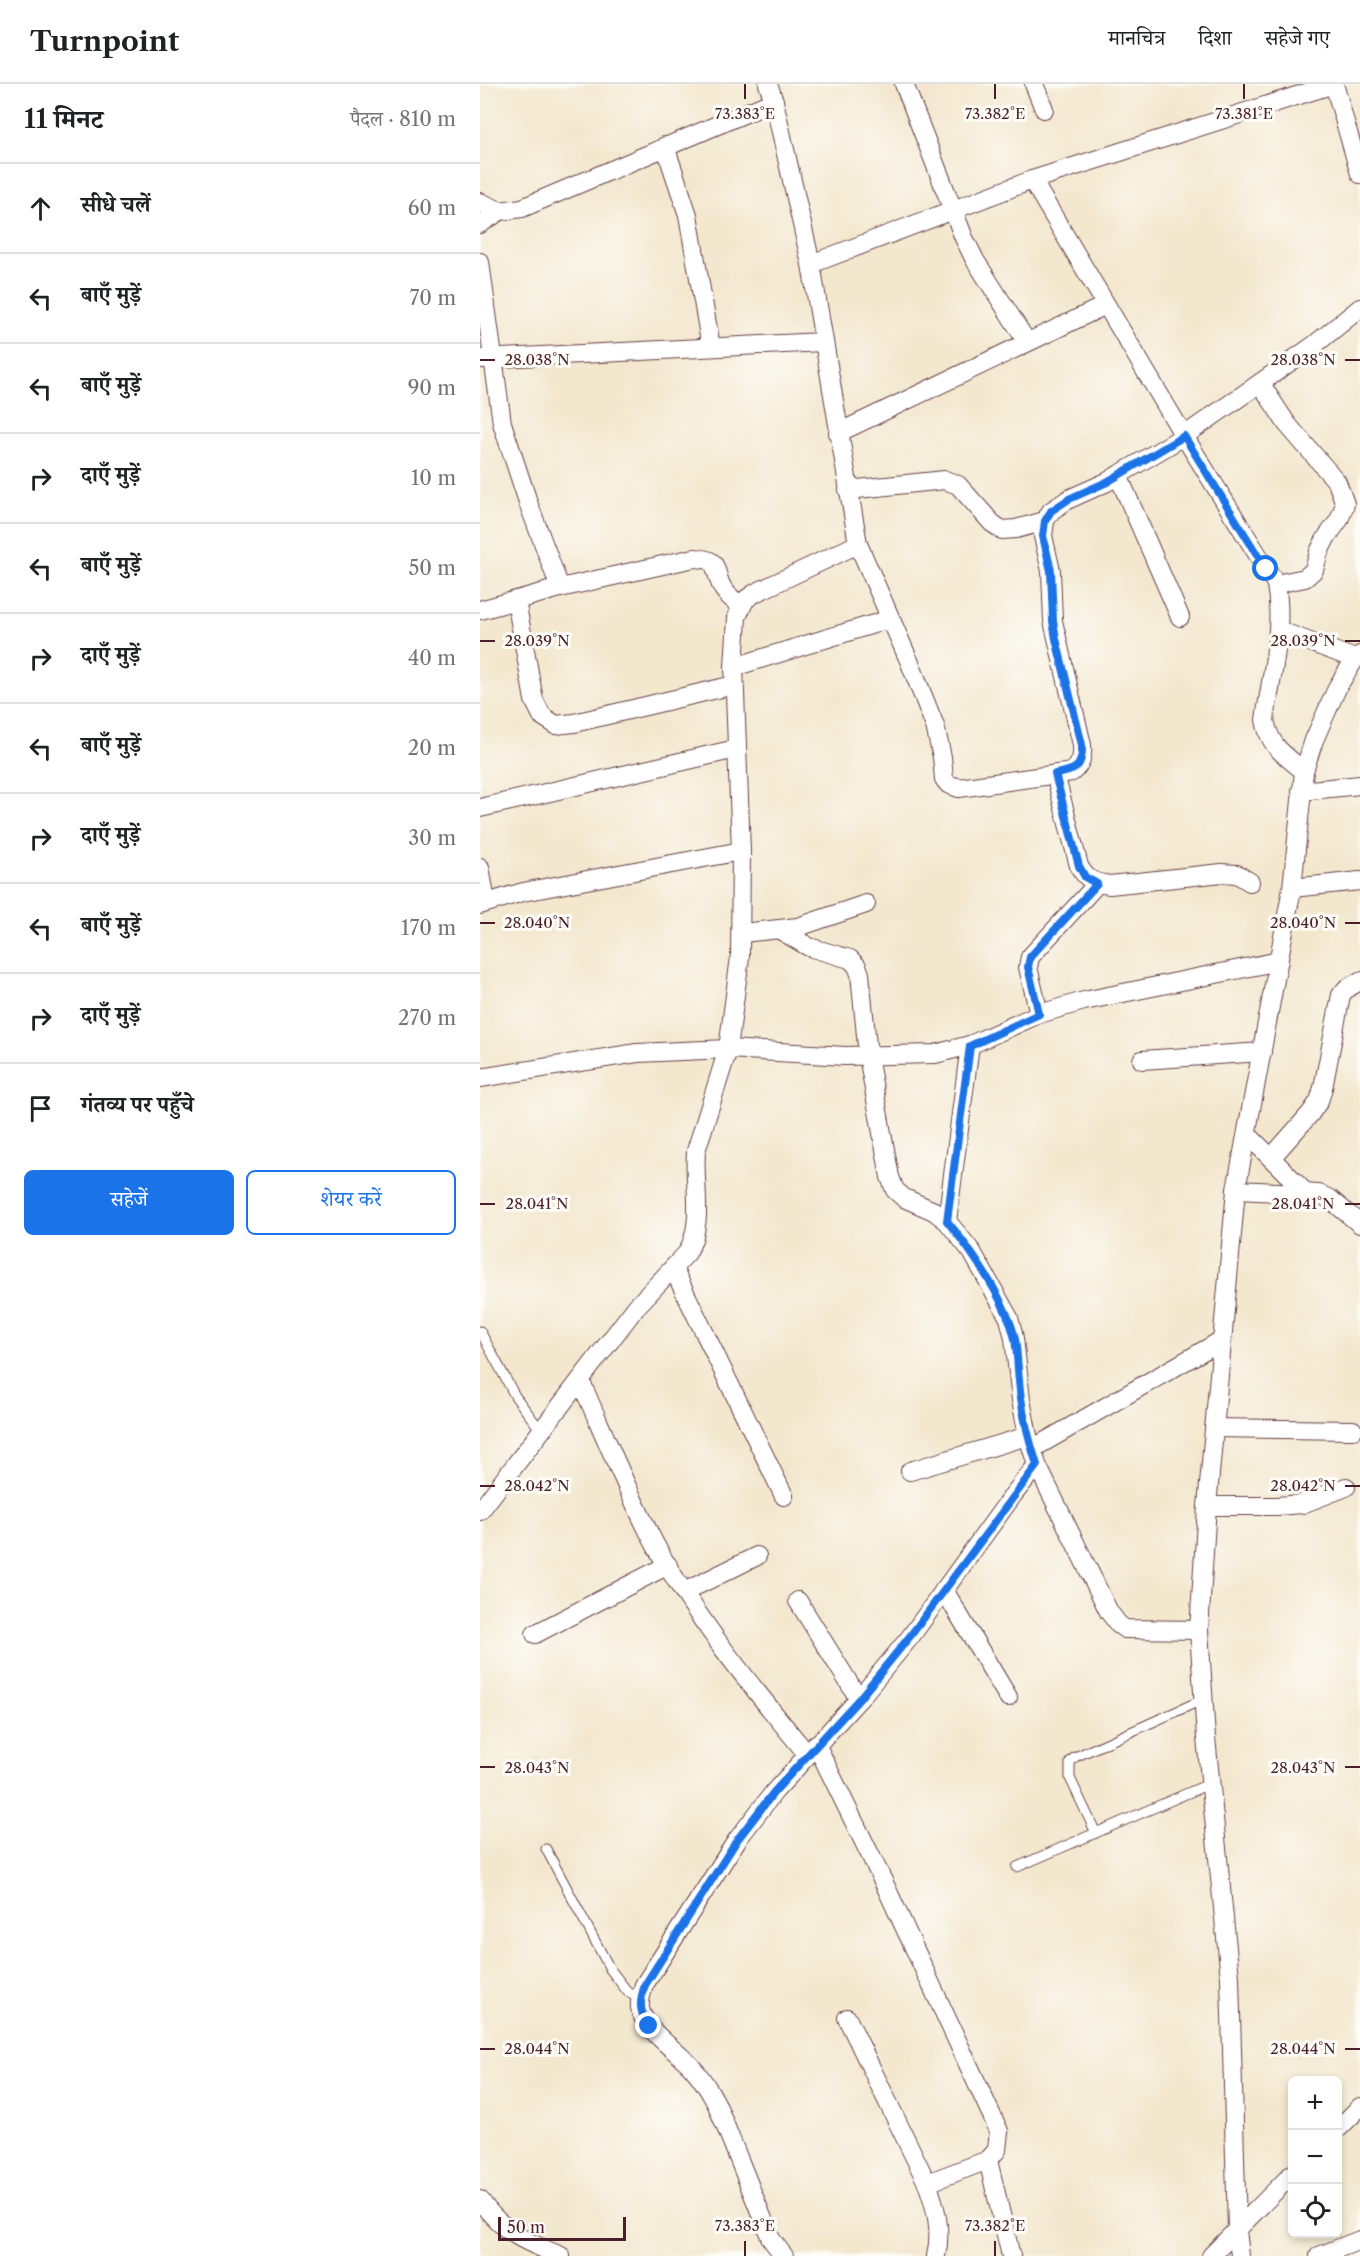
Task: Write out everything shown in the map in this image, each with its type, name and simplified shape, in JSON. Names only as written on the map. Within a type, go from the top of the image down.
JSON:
[{"type":"street","points":[[904,84],[952,210],[975,260],[1027,342]]},
{"type":"street","points":[[1034,84],[1044,109]]},
{"type":"street","points":[[811,264],[1032,180],[1302,88],[1334,84],[1360,174]]},
{"type":"street","points":[[480,224],[500,211],[522,208],[665,146],[771,92],[811,264],[858,544],[935,726],[944,778],[948,784],[959,788],[1072,771],[1079,765],[1083,755],[1053,621],[1051,571],[1043,536],[1045,521],[1051,511],[1184,436],[1313,346],[1360,308]]},
{"type":"street","points":[[665,146],[688,215],[711,347]]},
{"type":"street","points":[[1032,180],[1184,436],[1276,584],[1279,600],[1278,630],[1265,720],[1268,734],[1276,748],[1304,771]]},
{"type":"street","points":[[480,202],[500,211]]},
{"type":"street","points":[[480,262],[487,358],[502,423],[560,588]]},
{"type":"street","points":[[838,433],[1106,305]]},
{"type":"street","points":[[487,358],[823,342]]},
{"type":"street","points":[[1260,383],[1287,424],[1337,482],[1345,504],[1339,520],[1319,552],[1314,570],[1305,578],[1276,584]]},
{"type":"street","points":[[1118,475],[1180,617]]},
{"type":"street","points":[[848,490],[945,480],[958,486],[992,523],[1002,530],[1016,529],[1045,521]]},
{"type":"street","points":[[480,1511],[581,1382],[636,1307],[687,1253],[693,1242],[696,1231],[694,1168],[696,1151],[728,1049],[742,933],[734,676],[737,617],[745,600],[755,593],[858,544]]},
{"type":"street","points":[[480,610],[560,588],[694,558],[708,558],[715,564],[721,586],[741,606]]},
{"type":"street","points":[[516,600],[534,700],[542,716],[556,725],[574,723],[734,676],[890,619]]},
{"type":"street","points":[[1240,2256],[1237,2230],[1230,1978],[1211,1783],[1200,1630],[1207,1506],[1236,1190],[1292,888],[1304,771],[1314,740],[1338,686],[1358,657],[1278,630]]},
{"type":"street","points":[[480,808],[736,749]]},
{"type":"street","points":[[1055,774],[1079,866],[1085,877],[1097,884],[1110,885],[1222,873],[1237,874],[1250,882]]},
{"type":"street","points":[[1301,791],[1360,785]]},
{"type":"street","points":[[480,867],[483,904],[523,892],[741,851]]},
{"type":"street","points":[[1292,888],[1360,881]]},
{"type":"street","points":[[1039,1014],[1028,967],[1030,957],[1097,884]]},
{"type":"street","points":[[742,933],[798,927],[866,904]]},
{"type":"street","points":[[780,930],[809,947],[850,959],[857,966],[860,975],[868,1056],[890,1177],[895,1190],[904,1198],[934,1211],[947,1221],[972,1252],[1009,1318],[1014,1338],[1021,1400],[1032,1450],[1109,1612],[1125,1629],[1136,1631],[1200,1630]]},
{"type":"street","points":[[480,1078],[638,1053],[728,1049],[868,1056],[935,1054],[970,1046],[1039,1014],[1084,1001],[1279,961]]},
{"type":"street","points":[[1271,1158],[1319,1101],[1341,995],[1346,988],[1360,981]]},
{"type":"street","points":[[947,1221],[970,1046]]},
{"type":"street","points":[[1142,1060],[1262,1052]]},
{"type":"street","points":[[1247,1134],[1305,1192]]},
{"type":"street","points":[[1236,1190],[1319,1194],[1330,1199],[1360,1224]]},
{"type":"street","points":[[673,1268],[784,1496]]},
{"type":"street","points":[[910,1471],[1032,1450],[1222,1340]]},
{"type":"street","points":[[581,1382],[657,1547],[684,1592],[726,1655],[812,1749],[885,1885],[999,2131],[997,2150],[988,2160],[927,2182]]},
{"type":"street","points":[[1214,1428],[1353,1430]]},
{"type":"street","points":[[784,2256],[771,2239],[707,2085],[690,2065],[649,2026],[640,2009],[640,2000],[645,1985],[737,1840],[774,1792],[859,1699],[911,1635],[944,1590],[1032,1450]]},
{"type":"street","points":[[1207,1506],[1302,1504],[1346,1487]]},
{"type":"street","points":[[684,1592],[757,1556]]},
{"type":"street","points":[[535,1634],[668,1565]]},
{"type":"street","points":[[944,1590],[1008,1697]]},
{"type":"street","points":[[798,1601],[859,1699]]},
{"type":"street","points":[[847,2018],[927,2182],[936,2206],[938,2226],[936,2256]]},
{"type":"street","points":[[1342,2125],[1360,2107]]},
{"type":"street","points":[[988,2160],[1011,2256]]},
{"type":"street","points":[[1211,2256],[1288,2179]]},
{"type":"street","points":[[480,2200],[502,2225],[521,2240],[561,2256]]},
{"type":"street","points":[[1319,2256],[1360,2240]]},
{"type":"lane","points":[[480,1331],[515,1396],[542,1432]]},
{"type":"lane","points":[[1096,1833],[1070,1778],[1070,1762],[1075,1757],[1204,1699]]},
{"type":"lane","points":[[1017,1867],[1211,1783]]},
{"type":"lane","points":[[546,1849],[610,1969],[627,1990],[640,2000]]},
{"type":"route","points":[[649,2026],[640,2009],[640,2000],[645,1985],[737,1840],[774,1792],[859,1699],[911,1635],[1037,1465],[1028,1436],[1021,1400],[1017,1355],[1009,1318],[972,1252],[947,1221],[970,1046],[1039,1014],[1028,967],[1030,957],[1097,884],[1085,877],[1079,866],[1055,774],[1072,771],[1079,765],[1083,755],[1053,621],[1051,571],[1043,536],[1045,521],[1051,511],[1069,499],[1107,482],[1184,436],[1266,569]]}]
